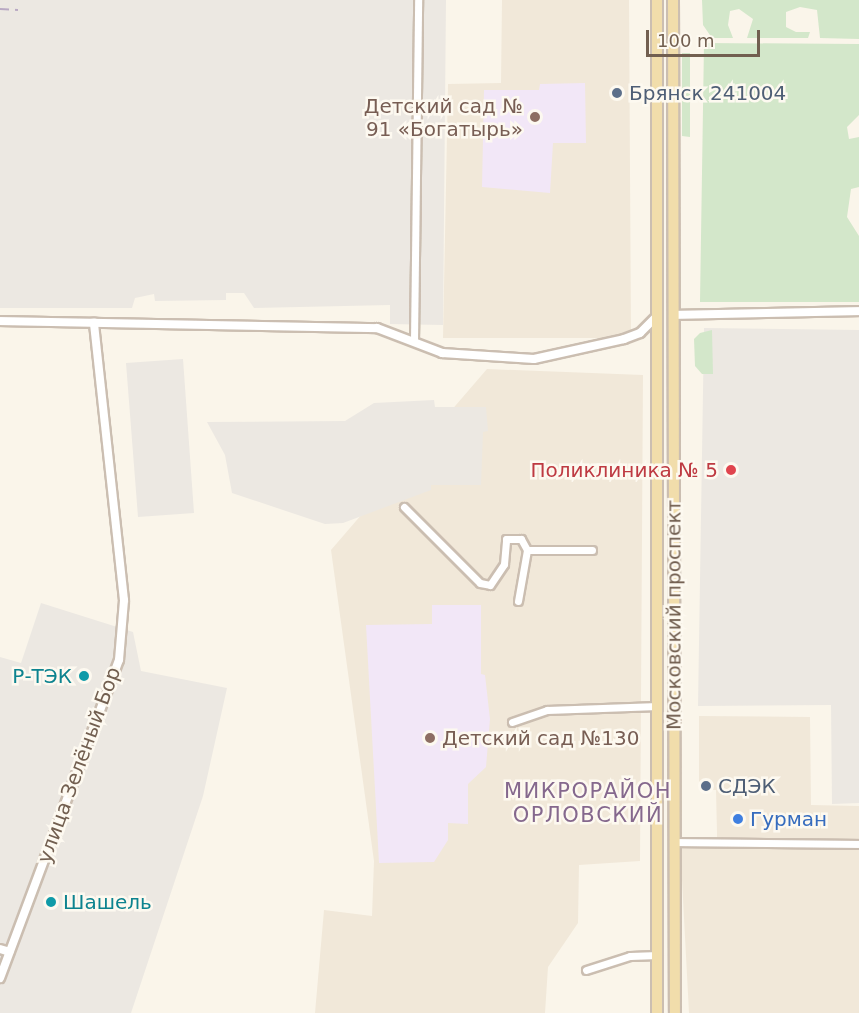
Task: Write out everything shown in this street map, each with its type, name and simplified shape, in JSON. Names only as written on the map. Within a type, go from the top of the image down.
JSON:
[{"type":"main road","name":"Московский проспект","points":[[657,0],[657,1013]]},
{"type":"main road","name":"Московский проспект","points":[[673,0],[675,1013]]},
{"type":"main road","points":[[657,316],[674,315]]},
{"type":"street","points":[[414,341],[418,0]]},
{"type":"street","points":[[674,315],[859,311]]},
{"type":"street","points":[[0,321],[377,328],[442,353],[534,359],[624,339],[640,333],[657,316]]},
{"type":"street","name":"улица Зелёный Бор","points":[[0,978],[119,660],[124,600],[94,322]]},
{"type":"street","points":[[404,507],[480,583],[490,585],[504,564],[506,539],[521,539],[527,550],[518,602]]},
{"type":"street","points":[[527,550],[592,550]]},
{"type":"street","points":[[512,722],[547,710],[658,706]]},
{"type":"street","points":[[674,842],[859,844]]},
{"type":"street","points":[[0,949],[9,952]]},
{"type":"street","points":[[586,970],[630,956],[658,955]]},
{"type":"shaded area","points":[[0,0],[446,0],[443,325],[390,324],[390,305],[254,308],[244,293],[226,293],[226,300],[155,301],[154,294],[135,298],[132,308],[0,308]]},
{"type":"shaded area","points":[[502,0],[629,0],[631,338],[443,338],[448,84],[501,83]]},
{"type":"shaded area","name":"Детский сад № 91 «Богатырь»","points":[[585,83],[586,143],[553,143],[550,193],[482,187],[484,90],[539,90],[540,84]]},
{"type":"shaded area","points":[[704,328],[859,330],[859,803],[832,804],[831,705],[698,706]]},
{"type":"shaded area","points":[[183,359],[194,513],[138,517],[126,363]]},
{"type":"shaded area","points":[[487,369],[643,375],[640,861],[579,865],[578,923],[548,967],[545,1013],[315,1013],[324,910],[372,916],[374,861],[331,550]]},
{"type":"shaded area","points":[[434,400],[435,407],[486,407],[488,431],[483,432],[481,485],[431,485],[431,490],[343,523],[325,524],[232,493],[225,455],[207,422],[345,421],[374,403]]},
{"type":"shaded area","points":[[41,603],[133,632],[141,671],[227,688],[203,796],[131,1013],[0,1013],[0,657],[21,663]]},
{"type":"shaded area","name":"Детский сад №130","points":[[432,605],[481,605],[481,674],[485,675],[490,719],[486,767],[468,784],[468,824],[448,823],[448,840],[434,862],[379,863],[366,625],[432,624]]},
{"type":"shaded area","points":[[699,716],[810,717],[811,805],[859,806],[859,1013],[689,1013],[680,842],[717,842],[716,790],[699,790]]},
{"type":"green space","points":[[702,0],[859,0],[859,39],[820,38],[817,10],[800,7],[786,12],[786,27],[796,32],[810,32],[808,38],[747,38],[753,19],[739,9],[730,11],[728,25],[733,38],[712,38],[703,25]]},
{"type":"green space","points":[[704,43],[859,44],[859,115],[847,127],[849,139],[859,137],[859,187],[851,189],[847,217],[859,236],[859,302],[700,302]]},
{"type":"green space","points":[[682,53],[690,53],[690,137],[682,136]]},
{"type":"green space","points":[[712,330],[713,374],[702,374],[695,366],[694,339],[700,333]]},
{"type":"railway","points":[[0,9],[18,10]]},
{"type":"place","name":"Брянск 241004","points":[[617,93]]},
{"type":"place","name":"Детский сад № 91 «Богатырь»","points":[[535,117]]},
{"type":"place","name":"Поликлиника № 5","points":[[731,470]]},
{"type":"place","name":"Р-ТЭК","points":[[84,676]]},
{"type":"place","name":"Детский сад №130","points":[[430,738]]},
{"type":"place","name":"СДЭК","points":[[706,786]]},
{"type":"place","name":"Гурман","points":[[738,819]]},
{"type":"place","name":"Шашель","points":[[51,902]]},
{"type":"district","name":"МИКРОРАЙОН ОРЛОВСКИЙ","points":[[588,803]]}]
